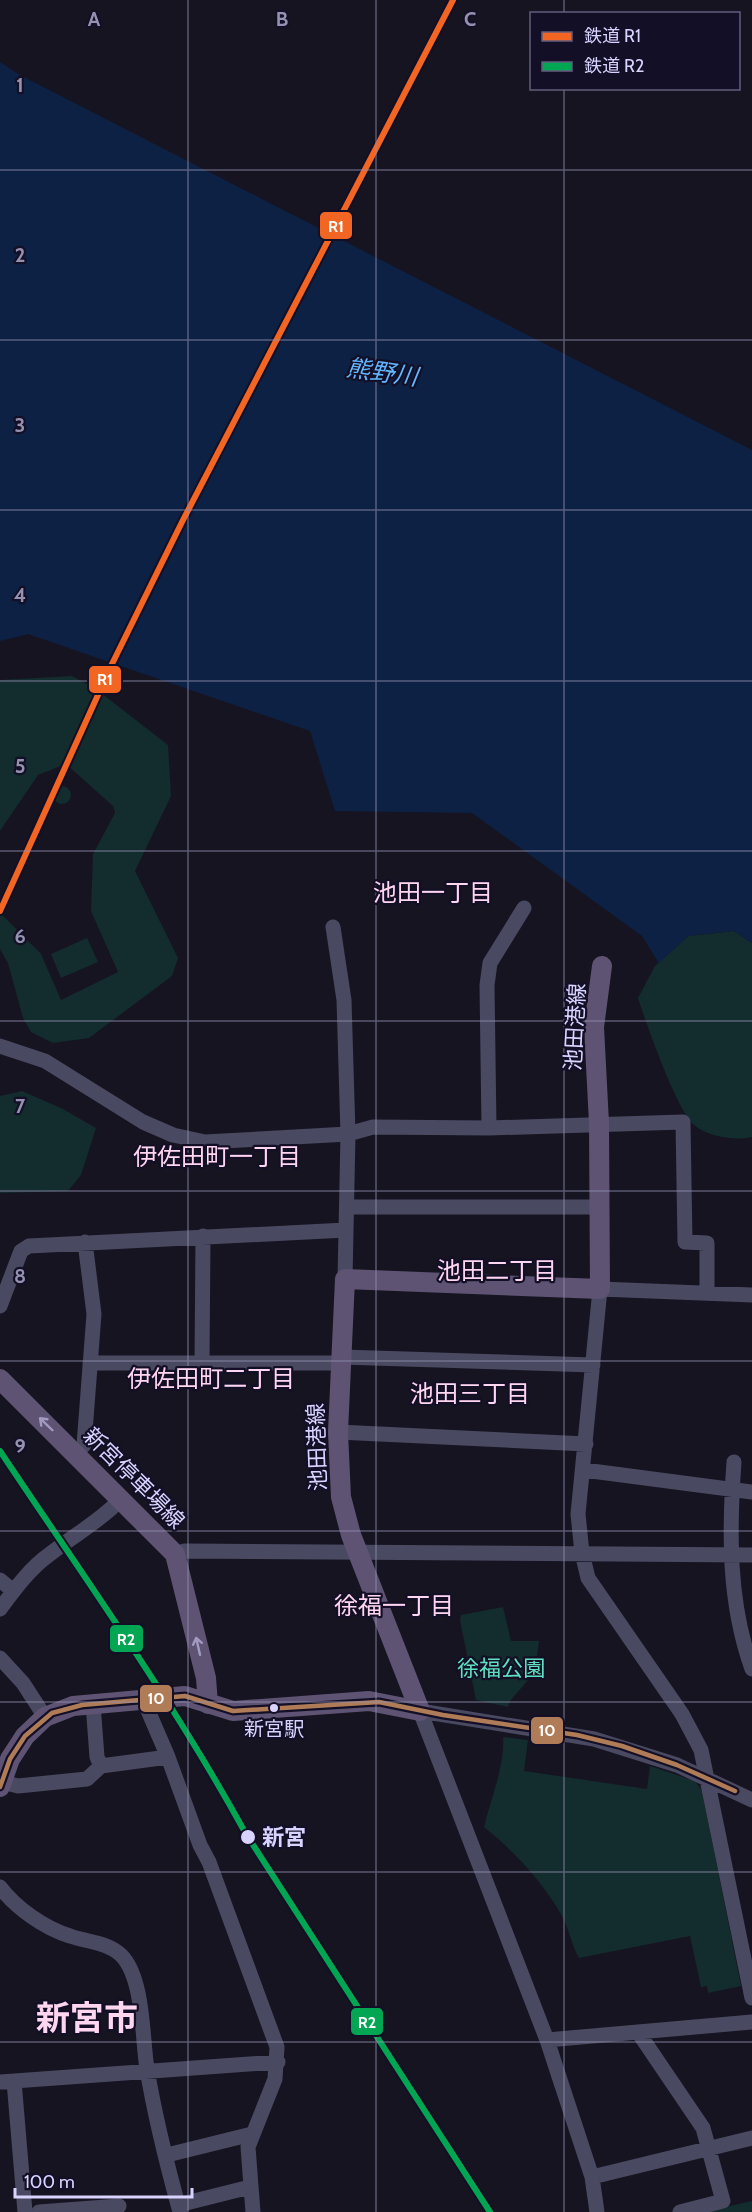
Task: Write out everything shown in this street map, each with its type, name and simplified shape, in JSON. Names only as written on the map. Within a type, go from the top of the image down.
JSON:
[{"type":"main road","name":"池田港線","points":[[600,1289],[600,1207],[594,1027],[603,966]]},
{"type":"main road","name":"池田港線","points":[[345,1279],[338,1432],[341,1497],[346,1518],[420,1711]]},
{"type":"main road","points":[[345,1279],[600,1289]]},
{"type":"main road","name":"新宮停車場線","points":[[0,1379],[175,1554],[206,1678],[208,1704]]},
{"type":"main road","points":[[1,1785],[5,1757],[45,1717],[65,1708],[185,1696],[233,1711],[369,1701],[420,1711]]},
{"type":"street","points":[[489,1128],[487,985],[490,963],[524,908]]},
{"type":"street","points":[[333,927],[344,1000],[348,1134],[345,1279]]},
{"type":"street","points":[[0,1046],[45,1060],[143,1122],[173,1135],[205,1142],[348,1134],[373,1127],[489,1128],[682,1122],[685,1242],[707,1243],[707,1293]]},
{"type":"street","points":[[347,1207],[600,1207]]},
{"type":"street","points":[[0,1306],[21,1251],[29,1246],[346,1230]]},
{"type":"street","points":[[202,1363],[203,1236]]},
{"type":"street","points":[[76,1454],[84,1445],[94,1314],[85,1242]]},
{"type":"street","points":[[752,1295],[600,1289],[578,1525],[588,1578],[682,1714],[701,1750],[752,1998]]},
{"type":"street","points":[[90,1362],[202,1363],[341,1360],[592,1365]]},
{"type":"street","points":[[338,1432],[586,1444]]},
{"type":"street","points":[[734,1462],[731,1555],[734,1594],[752,1669]]},
{"type":"street","points":[[584,1470],[752,1492]]},
{"type":"street","points":[[0,1609],[13,1591],[49,1554],[100,1520],[120,1500]]},
{"type":"street","points":[[175,1554],[184,1551],[358,1550],[752,1555]]},
{"type":"street","points":[[0,1580],[13,1591]]},
{"type":"street","points":[[0,1658],[23,1683],[45,1717]]},
{"type":"street","points":[[143,1699],[168,1757],[200,1845],[209,1862],[276,2042],[278,2062],[275,2079],[248,2147],[253,2212]]},
{"type":"street","points":[[93,1704],[97,1757],[101,1766]]},
{"type":"street","points":[[420,1711],[594,1739],[677,1765],[752,1800]]},
{"type":"street","points":[[420,1711],[548,2040],[592,2177],[597,2212]]},
{"type":"street","points":[[1,1785],[18,1786],[87,1779],[101,1766],[168,1757]]},
{"type":"street","points":[[0,1887],[35,1919],[70,1936],[111,1948],[122,1956],[133,1977],[147,2070],[179,2208],[250,2187]]},
{"type":"street","points":[[548,2040],[752,2022]]},
{"type":"street","points":[[638,2032],[703,2128],[723,2201],[680,2212]]},
{"type":"street","points":[[25,2212],[7,2081],[278,2062]]},
{"type":"street","points":[[167,2155],[252,2134]]},
{"type":"street","points":[[592,2177],[752,2138]]},
{"type":"street","points":[[39,2212],[119,2206]]},
{"type":"green space","points":[[72,676],[96,689],[168,745],[171,796],[135,871],[178,958],[172,976],[89,1038],[53,1043],[31,1032],[23,1018],[8,963],[0,949],[0,913],[41,954],[61,1000],[118,972],[91,911],[93,854],[115,813],[113,806],[66,764],[38,775],[0,831],[0,680]]},
{"type":"green space","points":[[62,786],[68,789],[71,795],[68,801],[62,804],[56,801],[53,795],[56,789]]},
{"type":"green space","points":[[734,931],[752,943],[752,1137],[738,1138],[722,1137],[707,1132],[694,1125],[687,1117],[663,1066],[638,998],[655,966],[688,936]]},
{"type":"green space","points":[[87,938],[98,962],[61,978],[51,954]]},
{"type":"green space","points":[[22,1091],[63,1109],[96,1128],[81,1175],[68,1191],[0,1193],[0,1096]]},
{"type":"green space","name":"徐福公園","points":[[503,1607],[511,1641],[539,1641],[535,1672],[510,1701],[508,1707],[476,1700],[460,1620],[461,1615]]},
{"type":"green space","points":[[503,1737],[528,1740],[524,1771],[647,1789],[650,1766],[695,1781],[702,1791],[741,1986],[708,1993],[707,1986],[701,1987],[690,1936],[579,1958],[564,1919],[545,1889],[516,1856],[484,1827],[500,1770]]},
{"type":"green space","points":[[752,2201],[752,2212],[703,2212]]},
{"type":"water","name":"熊野川","points":[[0,62],[18,74],[752,450],[752,943],[734,931],[688,936],[659,963],[642,936],[472,813],[335,811],[310,731],[28,634],[0,641]]},
{"type":"rail line","name":"R1","points":[[0,911],[112,664],[182,522],[453,0]]},
{"type":"rail line","name":"R2","points":[[0,1451],[96,1592],[189,1736],[246,1834],[490,2212]]},
{"type":"transit line","name":"10","points":[[0,1787],[10,1759],[25,1736],[52,1713],[82,1705],[185,1696],[233,1711],[379,1702],[443,1715],[577,1735],[622,1746],[677,1765],[735,1791]]},
{"type":"place","name":"新宮駅","points":[[274,1708]]},
{"type":"place","name":"新宮","points":[[248,1837]]},
{"type":"district","name":"池田一丁目","points":[[433,892]]},
{"type":"district","name":"伊佐田町一丁目","points":[[217,1156]]},
{"type":"district","name":"池田二丁目","points":[[497,1270]]},
{"type":"district","name":"伊佐田町二丁目","points":[[211,1378]]},
{"type":"district","name":"池田三丁目","points":[[470,1393]]},
{"type":"district","name":"徐福一丁目","points":[[394,1605]]},
{"type":"district","name":"新宮市","points":[[87,2018]]}]
